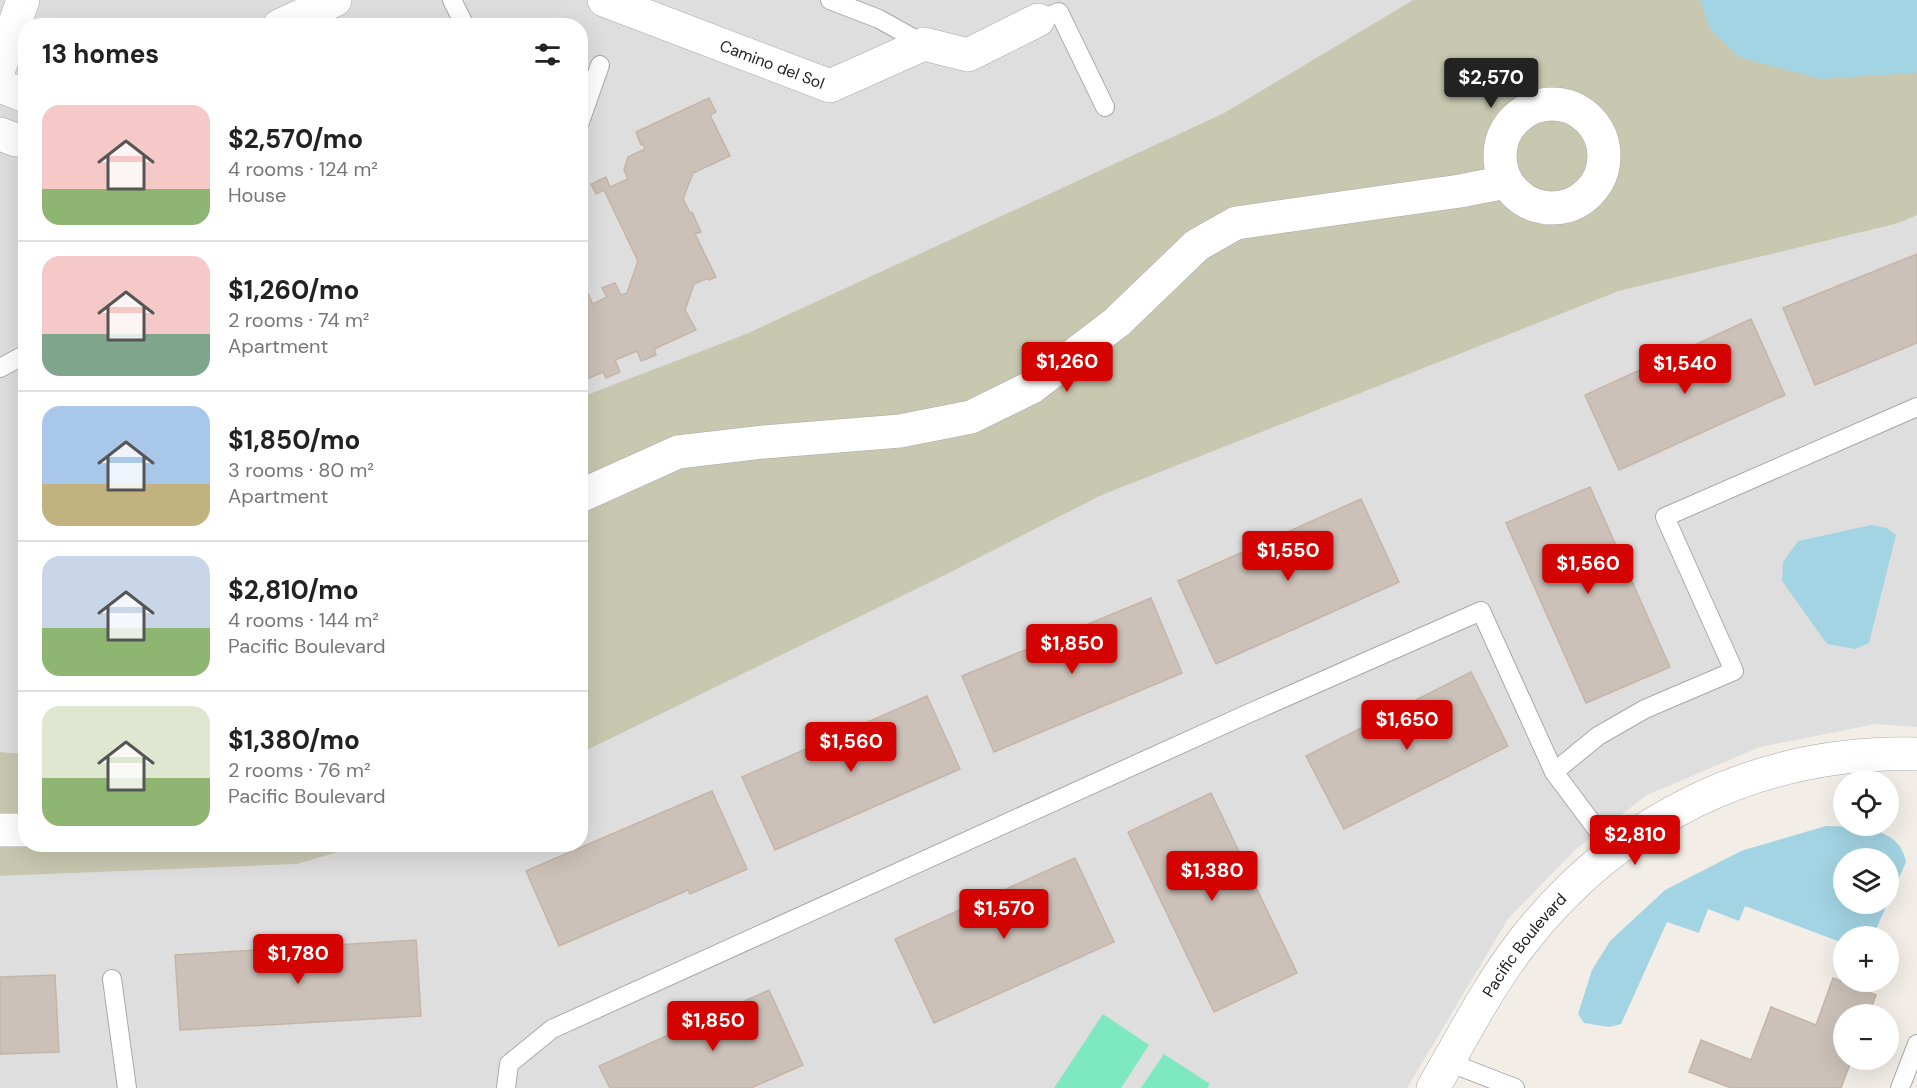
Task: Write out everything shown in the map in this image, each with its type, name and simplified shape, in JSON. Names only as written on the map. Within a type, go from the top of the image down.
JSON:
[{"type":"street","points":[[0,66],[23,0]]},
{"type":"street","points":[[296,18],[335,0]]},
{"type":"street","name":"Camino del Sol","points":[[604,0],[830,86],[924,44]]},
{"type":"street","points":[[924,44],[968,55],[1054,11]]},
{"type":"street","points":[[0,86],[18,93]]},
{"type":"street","points":[[0,134],[18,140]]},
{"type":"street","points":[[588,492],[678,452],[764,442],[900,431],[970,417],[1032,387],[1117,322],[1197,245],[1236,223],[1460,191],[1506,182]]},
{"type":"street","name":"Pacific Boulevard","points":[[1441,1075],[1498,977],[1544,916],[1570,888],[1613,851],[1660,819],[1694,801],[1765,773],[1801,764],[1877,754],[1917,754]]},
{"type":"street","points":[[0,830],[18,830]]},
{"type":"lane","points":[[452,0],[458,18]]},
{"type":"lane","points":[[830,0],[879,19],[924,44]]},
{"type":"lane","points":[[1054,11],[1105,107]]},
{"type":"lane","points":[[588,99],[600,65]]},
{"type":"lane","points":[[0,368],[18,358]]},
{"type":"lane","points":[[1554,772],[1598,736],[1645,709],[1734,671],[1665,517],[1917,407]]},
{"type":"lane","points":[[506,1088],[509,1064],[552,1029],[1234,720],[1481,611],[1554,772],[1613,851]]},
{"type":"lane","points":[[112,979],[127,1088]]},
{"type":"lane","points":[[1900,1088],[1917,1044]]},
{"type":"lane","points":[[1441,1075],[1515,1088]]},
{"type":"shaded area","points":[[0,0],[1413,0],[1224,113],[746,334],[588,394],[588,18],[18,18],[18,753],[0,752]]},
{"type":"shaded area","points":[[1413,0],[1917,0],[1917,215],[1899,223],[1619,291],[1102,495],[945,575],[588,750],[588,394],[746,334],[1224,113]]},
{"type":"shaded area","points":[[1917,215],[1917,727],[1876,724],[1760,747],[1647,795],[1576,849],[1508,919],[1407,1088],[0,1088],[0,876],[296,864],[338,852],[588,852],[588,750],[945,575],[1102,495],[1619,291],[1899,223]]},
{"type":"shaded area","points":[[0,752],[18,753],[18,852],[338,852],[297,864],[0,876]]},
{"type":"green space","points":[[1103,1014],[1149,1045],[1121,1088],[1054,1088]]},
{"type":"green space","points":[[1164,1054],[1210,1084],[1207,1088],[1141,1088]]},
{"type":"water","points":[[1700,0],[1917,0],[1917,71],[1820,79],[1739,57],[1710,29]]},
{"type":"water","points":[[1871,525],[1887,528],[1896,535],[1869,643],[1855,649],[1827,644],[1782,581],[1783,562],[1798,541]]},
{"type":"water","points":[[1826,826],[1833,826],[1833,836],[1888,836],[1902,850],[1906,862],[1899,878],[1899,848],[1833,848],[1833,914],[1883,914],[1878,926],[1833,926],[1833,939],[1745,906],[1739,921],[1708,909],[1699,933],[1667,922],[1621,1024],[1609,1027],[1584,1023],[1578,1014],[1592,970],[1610,941],[1665,890],[1741,851]]},
{"type":"building","points":[[709,98],[716,112],[710,115],[730,156],[693,173],[683,199],[701,232],[695,234],[716,277],[694,284],[685,310],[696,330],[654,349],[656,355],[641,361],[637,351],[615,360],[620,372],[606,378],[603,372],[588,379],[588,294],[593,304],[607,297],[602,288],[615,283],[621,295],[627,293],[638,261],[604,190],[596,194],[591,184],[606,177],[610,187],[628,179],[624,170],[628,157],[645,149],[636,132]]},
{"type":"building","points":[[1917,254],[1917,343],[1815,385],[1783,308]]},
{"type":"building","points":[[1751,319],[1785,395],[1619,470],[1585,395]]},
{"type":"building","points":[[1590,487],[1670,667],[1586,703],[1506,523]]},
{"type":"building","points":[[1361,499],[1399,582],[1216,664],[1178,581]]},
{"type":"building","points":[[1151,598],[1182,673],[994,752],[962,676]]},
{"type":"building","points":[[1471,672],[1508,746],[1344,829],[1306,756]]},
{"type":"building","points":[[927,696],[960,769],[775,850],[742,777]]},
{"type":"building","points":[[712,791],[747,869],[690,894],[688,890],[559,946],[526,871],[570,852],[588,852],[588,844]]},
{"type":"building","points":[[1211,793],[1297,973],[1214,1012],[1128,832]]},
{"type":"building","points":[[1075,858],[1114,942],[934,1023],[895,939]]},
{"type":"building","points":[[416,940],[421,1016],[180,1030],[175,955]]},
{"type":"building","points":[[55,975],[59,1052],[0,1054],[0,977]]},
{"type":"building","points":[[1833,978],[1833,992],[1868,992],[1876,995],[1873,1004],[1833,1004],[1833,1070],[1848,1070],[1841,1088],[1731,1088],[1689,1072],[1701,1040],[1751,1060],[1771,1007],[1816,1025]]},
{"type":"building","points":[[769,990],[803,1065],[751,1088],[610,1088],[599,1066]]}]
